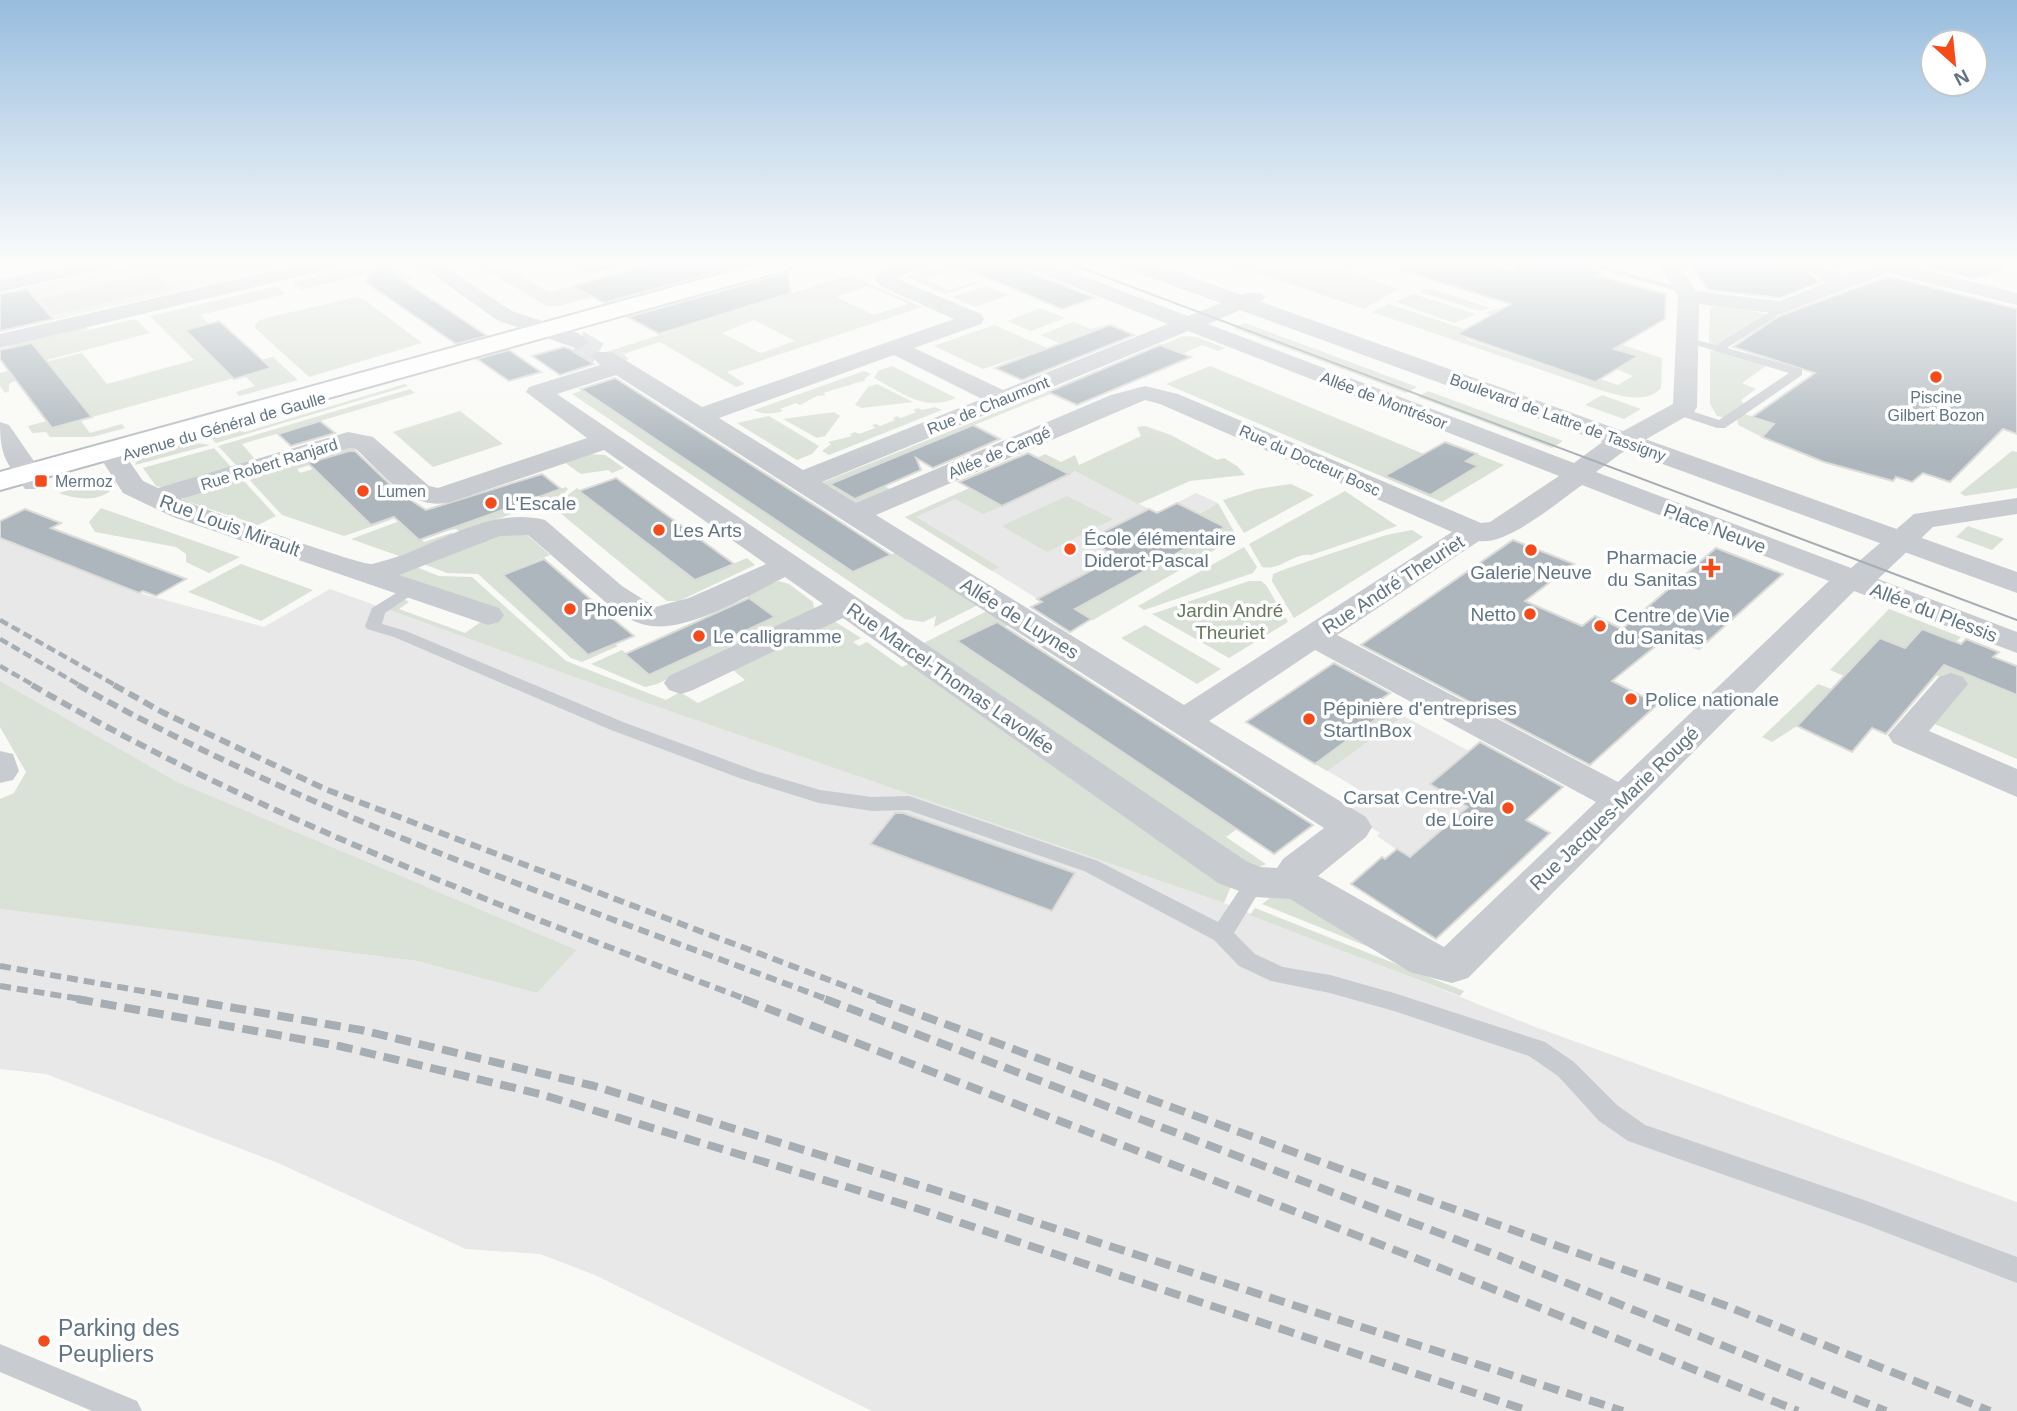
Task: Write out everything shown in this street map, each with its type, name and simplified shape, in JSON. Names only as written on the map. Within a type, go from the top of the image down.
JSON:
[{"type":"main road","name":"Avenue du Général de Gaulle","points":[[0,493],[21,479],[436,364],[447,358],[545,330]]},
{"type":"street","points":[[0,341],[47,330]]},
{"type":"street","name":"Allée de Luynes","points":[[538,330],[591,355],[699,418],[1352,827],[1297,869],[1298,884]]},
{"type":"street","points":[[699,418],[944,330]]},
{"type":"street","name":"Rue de Chaumont","points":[[800,481],[1174,330]]},
{"type":"street","name":"Allée de Montrésor","points":[[1204,330],[1579,475]]},
{"type":"street","name":"Boulevard de Lattre de Tassigny","points":[[1331,330],[1907,535]]},
{"type":"street","points":[[1679,411],[1686,404],[1688,330]]},
{"type":"street","points":[[895,348],[1002,399]]},
{"type":"street","name":"Rue Marcel-Thomas Lavollée","points":[[591,355],[538,392],[1232,872],[1255,882],[1298,884],[1425,960],[1452,966]]},
{"type":"street","name":"Allée de Cangé","points":[[854,514],[1120,400],[1145,393]]},
{"type":"street","name":"Rue du Docteur Bosc","points":[[1145,393],[1169,399],[1474,531]]},
{"type":"street","name":"Rue André Theuriet","points":[[1184,721],[1474,531],[1486,533],[1500,528],[1579,475],[1582,468],[1679,411]]},
{"type":"street","points":[[0,430],[21,479]]},
{"type":"street","name":"Rue Robert Ranjard","points":[[156,498],[348,440],[365,443],[419,492],[441,496],[607,440]]},
{"type":"street","name":"Rue Louis Mirault","points":[[112,454],[133,487],[183,511],[488,615]]},
{"type":"street","name":"Place Neuve","points":[[1579,475],[1851,580]]},
{"type":"street","name":"Rue Jacques-Marie Rougé","points":[[1452,966],[1844,583],[1867,572],[1924,520],[2017,506]]},
{"type":"street","points":[[370,575],[483,532],[523,525],[534,526],[632,609],[653,617],[686,609],[788,565]]},
{"type":"street","points":[[1907,535],[2017,570]]},
{"type":"street","points":[[1907,535],[2017,583]]},
{"type":"street","name":"Allée du Plessis","points":[[1851,580],[2017,643]]},
{"type":"street","points":[[681,682],[846,605]]},
{"type":"street","points":[[1313,636],[1622,800]]},
{"type":"street","points":[[1951,684],[1906,735],[2017,784]]},
{"type":"street","points":[[0,764],[0,771]]},
{"type":"lane","points":[[1720,348],[1749,330]]},
{"type":"lane","points":[[1679,411],[1721,425],[1798,372],[1688,341]]},
{"type":"lane","points":[[411,589],[378,611],[373,626],[400,634],[617,726],[749,775],[819,796],[872,804],[909,803],[1091,866],[1222,934],[1247,960],[1279,975],[1394,1002],[1537,1049],[1566,1069],[1608,1112],[1637,1133],[1864,1212],[2017,1270]]},
{"type":"lane","points":[[1222,934],[1255,882]]},
{"type":"lane","points":[[0,1358],[127,1411]]},
{"type":"shaded area","name":"École élémentaire Diderot-Pascal","points":[[1075,471],[1157,513],[1196,493],[1218,503],[1200,513],[1225,527],[1075,608],[1091,619],[1080,625],[905,517],[987,480]]},
{"type":"shaded area","points":[[0,538],[139,593],[264,627],[330,589],[655,706],[1224,903],[1538,1028],[2017,1202],[2017,1411],[872,1411],[595,1275],[540,1254],[466,1249],[278,1163],[46,1074],[0,1069],[0,909],[417,961],[537,993],[577,950],[183,786],[0,681]]},
{"type":"shaded area","points":[[1321,672],[1553,796],[1527,820],[1550,833],[1436,939],[1351,884],[1382,857],[1385,858],[1396,849],[1377,836],[1380,833],[1347,813],[1368,795],[1246,722]]},
{"type":"green space","points":[[74,330],[85,330],[68,335],[90,330],[147,330],[150,333],[24,366],[8,346]]},
{"type":"green space","points":[[164,330],[187,330],[234,378],[92,417],[49,364],[9,384],[9,391],[5,393],[0,386],[0,373],[82,353],[107,384],[194,360]]},
{"type":"green space","points":[[257,330],[405,330],[422,343],[309,377]]},
{"type":"green space","points":[[676,330],[730,330],[722,333],[761,353],[795,341],[773,330],[853,330],[727,372],[745,384],[736,387],[660,342],[623,354],[629,359],[606,352]]},
{"type":"green space","points":[[980,330],[1005,330],[1047,348],[983,369],[934,346]]},
{"type":"green space","points":[[1053,330],[1094,330],[1059,343],[1040,335]]},
{"type":"green space","points":[[1238,330],[1263,330],[1417,387],[1406,393]]},
{"type":"green space","points":[[1424,330],[1463,330],[1458,334],[1468,340],[1595,382],[1600,379],[1618,385],[1633,376],[1616,369],[1637,356],[1545,330],[1577,330],[1662,358],[1661,388],[1655,393],[1641,397],[1603,391]]},
{"type":"green space","points":[[1709,330],[1742,330],[1716,346],[1709,342]]},
{"type":"green space","points":[[1184,336],[1196,337],[1226,348],[1218,351],[1202,345],[1182,354],[1116,367],[1112,365]]},
{"type":"green space","points":[[1717,350],[1766,366],[1742,383],[1756,389],[1741,400],[1745,406],[1726,418],[1717,416],[1710,404],[1710,351]]},
{"type":"green space","points":[[273,357],[298,380],[239,396],[236,392],[255,386],[245,376],[270,369],[261,360]]},
{"type":"green space","points":[[892,366],[956,398],[944,402],[923,402],[874,378],[878,371]]},
{"type":"green space","points":[[1210,366],[1424,454],[1386,475],[1477,466],[1465,461],[1477,454],[1504,465],[1442,502],[1166,384]]},
{"type":"green space","points":[[864,371],[871,374],[864,379],[866,380],[823,393],[826,395],[817,396],[800,405],[796,403],[780,409],[783,411],[772,413],[754,410]]},
{"type":"green space","points":[[1099,371],[1102,373],[842,479],[866,494],[885,486],[891,490],[857,505],[821,483]]},
{"type":"green space","points":[[405,384],[408,386],[216,443],[208,435],[228,429],[245,432]]},
{"type":"green space","points":[[877,384],[913,402],[862,408],[855,405],[868,387]]},
{"type":"green space","points":[[410,389],[415,393],[242,444],[254,458],[238,467],[218,446]]},
{"type":"green space","points":[[583,390],[853,572],[897,552],[978,605],[934,627],[936,616],[923,622],[905,619],[572,394]]},
{"type":"green space","points":[[1428,391],[1563,441],[1552,448],[1418,397]]},
{"type":"green space","points":[[1602,395],[1641,409],[1624,419],[1585,405]]},
{"type":"green space","points":[[935,407],[942,410],[829,455],[822,451],[831,444],[828,442],[875,428],[872,425],[880,426],[895,420],[893,418],[897,416],[901,418],[916,412],[913,410],[918,408],[922,410]]},
{"type":"green space","points":[[460,411],[503,444],[433,467],[393,432]]},
{"type":"green space","points":[[834,412],[840,416],[825,436],[817,438],[783,419]]},
{"type":"green space","points":[[1742,413],[1774,424],[1762,437],[1738,425],[1737,417]]},
{"type":"green space","points":[[769,416],[819,446],[812,454],[797,460],[737,423]]},
{"type":"green space","points":[[47,421],[52,428],[81,421],[90,433],[122,424],[125,428],[92,437],[50,437],[46,432],[32,433],[28,426]]},
{"type":"green space","points":[[1145,426],[1171,435],[1217,460],[1224,458],[1245,475],[1190,481],[1138,504],[1075,471],[1069,474],[1037,458],[1045,454],[1061,462],[1075,455],[1079,465],[1141,436],[1137,427]]},
{"type":"green space","points":[[201,437],[198,443],[210,445],[135,465],[139,457]]},
{"type":"green space","points":[[347,447],[357,450],[297,469],[300,473],[313,469],[371,525],[396,518],[344,536],[282,515],[246,476]]},
{"type":"green space","points":[[214,448],[233,469],[162,487],[156,486],[143,468]]},
{"type":"green space","points":[[2012,451],[2017,452],[2017,488],[1965,496],[1960,493]]},
{"type":"green space","points":[[588,454],[605,455],[624,468],[612,473],[608,470],[581,474],[564,462]]},
{"type":"green space","points":[[113,477],[116,485],[104,495],[82,498],[59,493]]},
{"type":"green space","points":[[241,478],[276,516],[258,525],[183,500],[184,497]]},
{"type":"green space","points":[[1291,484],[1314,495],[1244,533],[1223,500],[1257,489]]},
{"type":"green space","points":[[566,487],[568,489],[562,495],[461,533],[456,529],[448,530]]},
{"type":"green space","points":[[577,488],[695,580],[747,558],[755,565],[679,601],[667,601],[548,503],[565,497]]},
{"type":"green space","points":[[970,488],[1002,506],[983,514],[955,499],[916,517],[999,567],[992,571],[905,517]]},
{"type":"green space","name":"Jardin André Theuriet","points":[[1345,491],[1397,526],[1269,568],[1262,567],[1249,544]]},
{"type":"green space","points":[[1067,496],[1113,519],[1047,552],[1002,526]]},
{"type":"green space","name":"Jardin André Theuriet","points":[[1218,503],[1237,537],[1093,620],[1075,609],[1225,527],[1199,514]]},
{"type":"green space","points":[[101,508],[240,557],[209,573],[186,562],[186,554],[176,547],[95,532],[89,522]]},
{"type":"green space","points":[[400,521],[424,542],[451,533],[455,535],[399,556],[351,539]]},
{"type":"green space","points":[[1968,526],[2004,539],[1992,550],[1956,537]]},
{"type":"green space","name":"Jardin André Theuriet","points":[[1412,530],[1423,537],[1294,618],[1272,581],[1273,574],[1288,568],[1386,535]]},
{"type":"green space","points":[[501,534],[526,534],[550,555],[503,575],[587,655],[615,644],[618,646],[582,662],[571,658],[478,574],[447,573],[421,563]]},
{"type":"green space","name":"Jardin André Theuriet","points":[[1244,547],[1257,567],[1253,573],[1144,610],[1138,606]]},
{"type":"green space","points":[[241,564],[313,590],[261,621],[188,592]]},
{"type":"green space","points":[[411,565],[439,576],[472,577],[566,661],[666,700],[680,692],[698,703],[745,680],[732,669],[834,621],[861,638],[853,642],[859,646],[867,642],[902,667],[917,660],[1233,881],[1224,903],[655,706],[389,610],[404,599],[409,602],[399,609],[465,633],[496,611],[397,575]]},
{"type":"green space","points":[[779,581],[789,584],[813,602],[814,608],[790,622],[657,684],[645,687],[591,664],[622,650],[649,675],[774,618],[742,593]]},
{"type":"green space","name":"Jardin André Theuriet","points":[[1249,581],[1261,581],[1266,585],[1288,622],[1229,658],[1152,614]]},
{"type":"green space","points":[[1889,609],[1961,637],[1956,642],[1922,629],[1905,648],[1880,638],[1844,676],[1830,670]]},
{"type":"green space","points":[[987,611],[1009,624],[1004,627],[996,622],[958,642],[1237,829],[1226,837],[1266,864],[1254,870],[918,646]]},
{"type":"green space","points":[[1145,625],[1221,669],[1197,684],[1121,638]]},
{"type":"green space","points":[[1930,660],[2017,695],[2017,759],[1930,722],[1960,686],[1922,669]]},
{"type":"green space","points":[[0,681],[179,783],[577,950],[537,993],[417,961],[0,909],[0,799],[14,793],[26,772],[0,727]]},
{"type":"green space","points":[[1818,684],[1831,689],[1797,726],[1772,742],[1762,737]]},
{"type":"green space","points":[[1381,706],[1402,717],[1327,771],[1315,764],[1379,717],[1372,712]]},
{"type":"green space","points":[[1274,895],[1294,897],[1391,956],[1262,904]]},
{"type":"green space","points":[[1255,908],[1464,991],[1460,996],[1250,915]]},
{"type":"building","points":[[185,330],[229,330],[271,368],[234,379]]},
{"type":"building","points":[[435,330],[478,330],[487,336],[456,344]]},
{"type":"building","points":[[651,330],[672,330],[659,334]]},
{"type":"building","points":[[1097,330],[1122,330],[1134,335],[1022,380],[995,368]]},
{"type":"building","points":[[1464,330],[1647,330],[1614,349],[1638,356],[1595,382],[1457,334]]},
{"type":"building","points":[[1758,330],[2017,330],[2017,434],[2003,429],[1950,482],[1923,473],[1912,482],[1896,477],[1893,481],[1824,462],[1762,437],[1774,424],[1752,417],[1815,373],[1733,347]]},
{"type":"building","points":[[32,343],[92,417],[52,428],[0,359],[0,350]]},
{"type":"building","points":[[1160,345],[1191,357],[1077,405],[1048,392]]},
{"type":"building","points":[[564,347],[594,364],[560,375],[532,356]]},
{"type":"building","points":[[509,350],[541,372],[509,381],[477,359]]},
{"type":"building","points":[[615,378],[891,555],[853,572],[581,389]]},
{"type":"building","points":[[320,421],[335,433],[291,446],[278,434]]},
{"type":"building","points":[[973,425],[1000,439],[933,468],[916,458],[921,470],[855,499],[830,484]]},
{"type":"building","points":[[1445,442],[1477,454],[1466,461],[1478,466],[1430,495],[1385,476]]},
{"type":"building","points":[[355,451],[397,491],[426,510],[542,474],[561,489],[419,540],[394,517],[371,525],[308,463]]},
{"type":"building","points":[[1028,453],[1069,474],[1002,506],[959,482]]},
{"type":"building","name":"Les Arts","points":[[616,478],[734,564],[695,580],[579,491]]},
{"type":"building","points":[[1177,503],[1225,527],[1075,609],[1091,619],[1070,632],[1031,607],[1042,602],[1037,599],[1117,557],[1087,540],[1149,509],[1157,513]]},
{"type":"building","points":[[25,509],[61,523],[51,528],[186,579],[156,596],[143,591],[139,593],[0,538],[0,521]]},
{"type":"building","points":[[1513,540],[1574,564],[1525,601],[1582,626],[1595,616],[1622,629],[1716,548],[1783,574],[1699,649],[1667,637],[1612,681],[1658,704],[1590,765],[1361,645]]},
{"type":"building","name":"Phoenix","points":[[544,559],[634,636],[588,655],[503,575]]},
{"type":"building","name":"Le calligramme","points":[[749,598],[775,617],[649,675],[625,654]]},
{"type":"building","points":[[997,622],[1313,825],[1274,854],[957,641]]},
{"type":"building","points":[[1922,629],[1961,644],[1966,639],[1999,652],[1993,657],[2017,666],[2017,695],[1944,665],[1886,734],[1872,728],[1852,752],[1797,726],[1880,638],[1905,648]]},
{"type":"building","name":"Pépinière d'entreprises StartInBox","points":[[1334,663],[1390,693],[1367,709],[1380,716],[1315,764],[1246,722]]},
{"type":"building","points":[[1480,742],[1563,787],[1526,820],[1550,833],[1436,939],[1351,884],[1382,857],[1385,859],[1397,849],[1410,857],[1468,807],[1430,784]]},
{"type":"building","points":[[895,813],[903,813],[1075,873],[1052,911],[870,844]]},
{"type":"tunnel","points":[[578,342],[604,357]]},
{"type":"tram line","points":[[1246,330],[2017,620]]},
{"type":"railway","points":[[0,620],[117,686]]},
{"type":"railway","points":[[0,639],[81,686]]},
{"type":"railway","points":[[0,666],[35,686]]},
{"type":"railway","points":[[32,685],[118,733],[294,818],[474,894],[748,1000]]},
{"type":"railway","points":[[78,685],[168,733],[353,818],[543,893],[829,1000]]},
{"type":"railway","points":[[114,685],[162,712],[325,789],[882,1000]]},
{"type":"railway","points":[[0,966],[193,1000]]},
{"type":"railway","points":[[0,986],[87,1000]]},
{"type":"railway","points":[[77,999],[339,1046],[540,1094],[913,1207],[1529,1411]]},
{"type":"railway","points":[[183,999],[361,1030],[594,1086],[935,1190],[1623,1411]]},
{"type":"railway","points":[[743,999],[1413,1257],[1798,1411]]},
{"type":"railway","points":[[825,999],[1497,1255],[1886,1411]]},
{"type":"railway","points":[[877,999],[1321,1162],[1724,1305],[1990,1411]]},
{"type":"place","name":"Piscine Gilbert Bozon","points":[[1936,377]]},
{"type":"place","name":"Mermoz","points":[[41,481]]},
{"type":"place","name":"Lumen","points":[[363,491]]},
{"type":"place","name":"L'Escale","points":[[491,503]]},
{"type":"place","name":"Les Arts","points":[[659,530]]},
{"type":"place","name":"École élémentaire Diderot-Pascal","points":[[1070,549]]},
{"type":"place","name":"Galerie Neuve","points":[[1531,550]]},
{"type":"place","name":"Pharmacie du Sanitas","points":[[1711,568]]},
{"type":"place","name":"Phoenix","points":[[570,609]]},
{"type":"place","name":"Netto","points":[[1530,614]]},
{"type":"place","name":"Centre de Vie du Sanitas","points":[[1600,626]]},
{"type":"place","name":"Le calligramme","points":[[699,636]]},
{"type":"place","name":"Police nationale","points":[[1631,699]]},
{"type":"place","name":"Pépinière d'entreprises StartInBox","points":[[1309,719]]},
{"type":"place","name":"Carsat Centre-Val de Loire","points":[[1508,808]]},
{"type":"place","name":"Parking des Peupliers","points":[[44,1341]]}]
